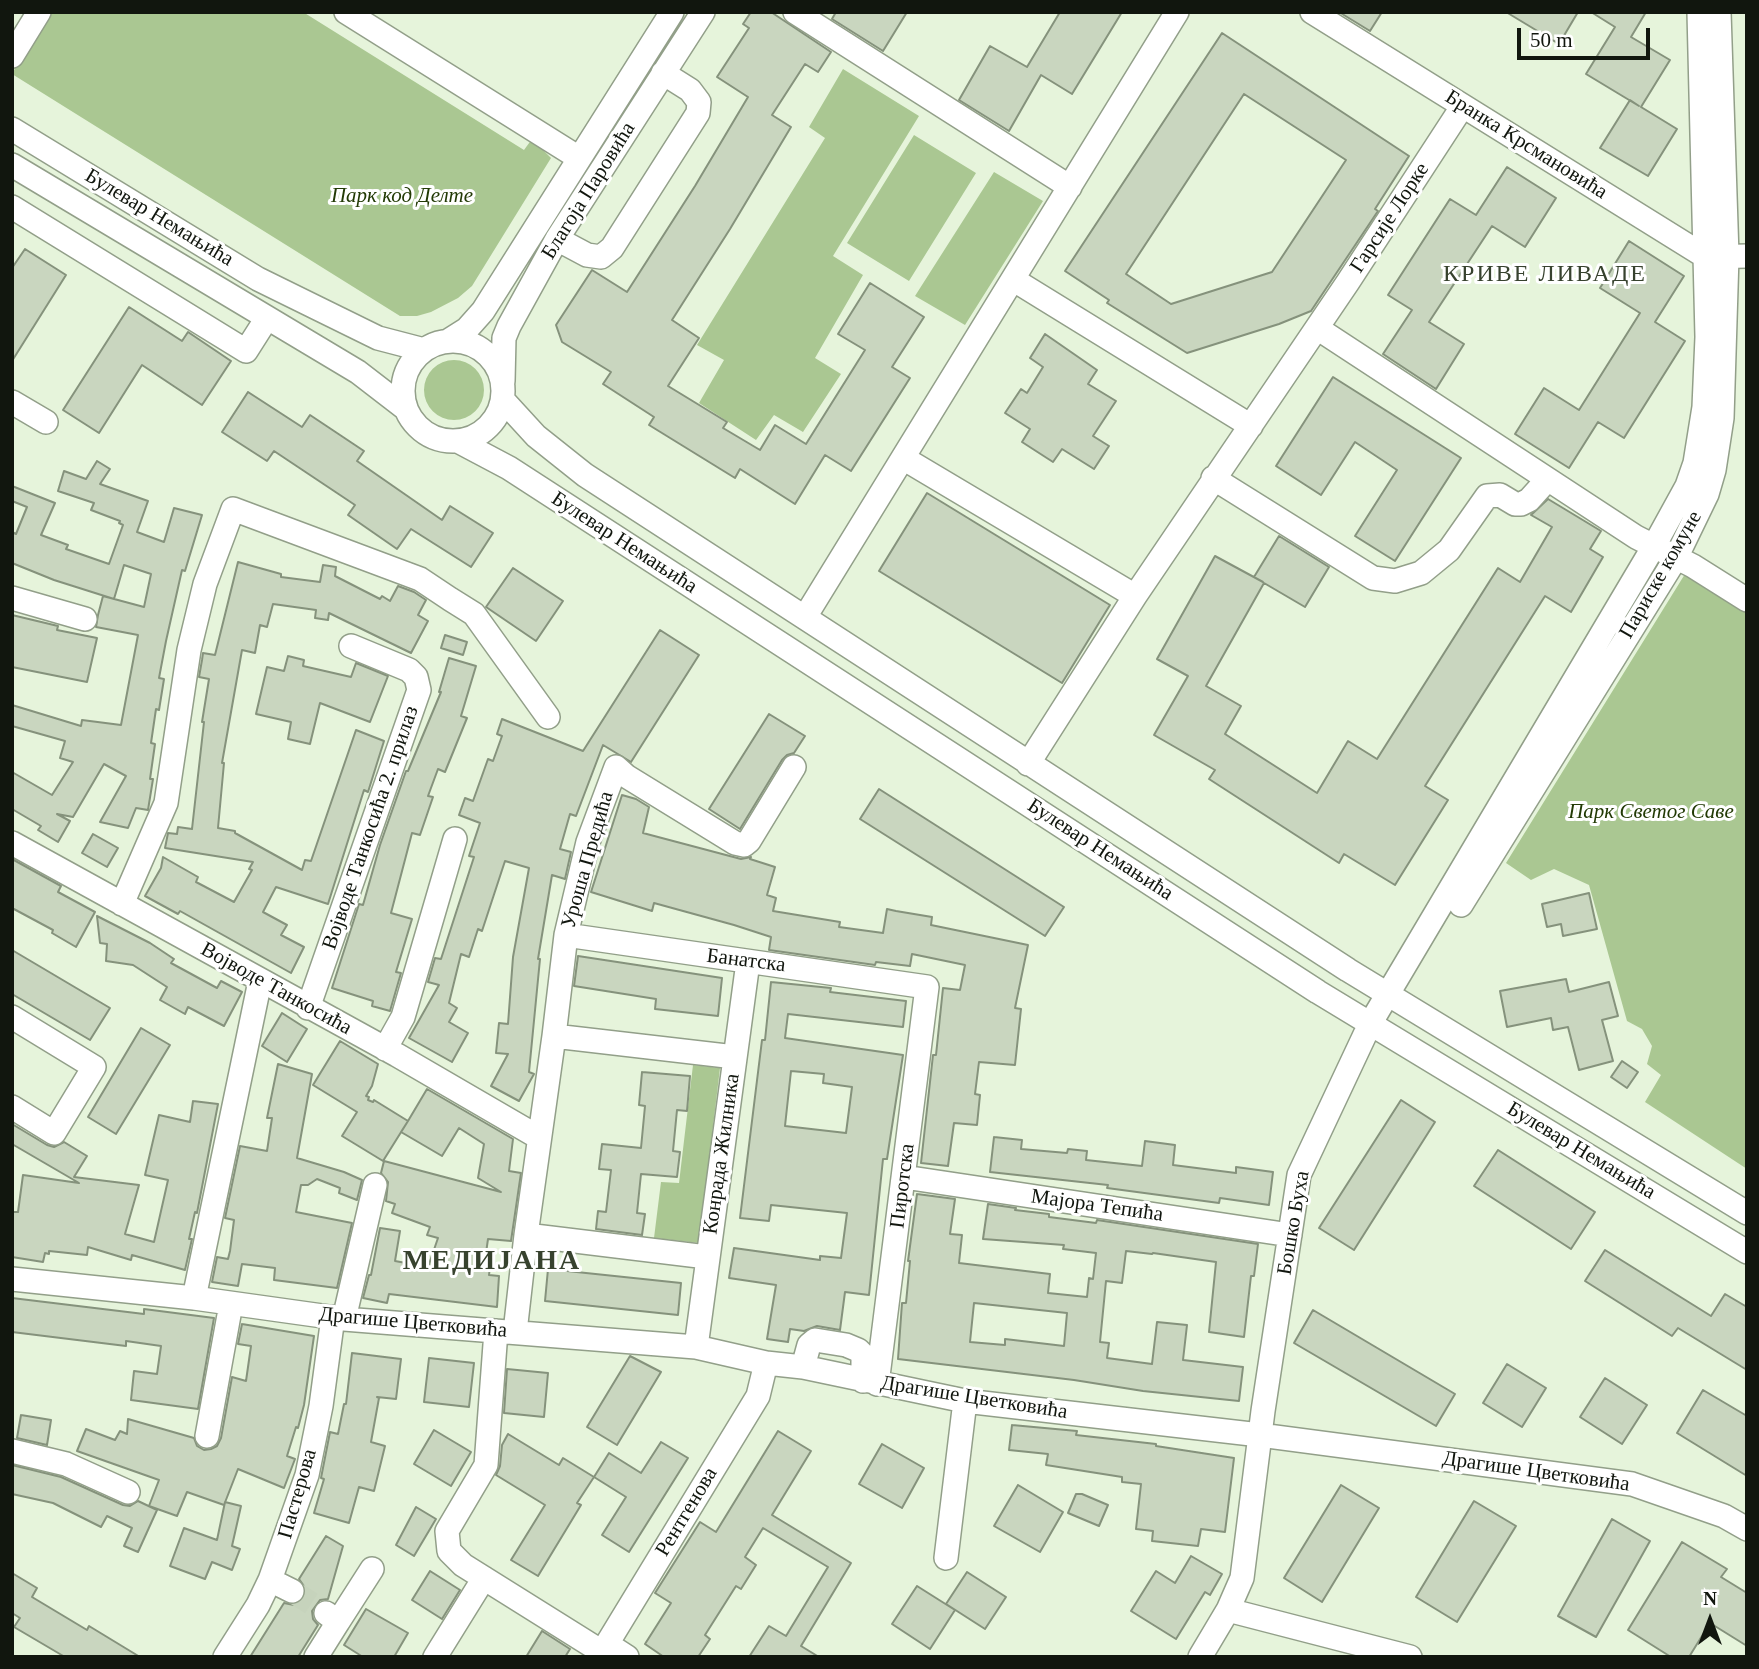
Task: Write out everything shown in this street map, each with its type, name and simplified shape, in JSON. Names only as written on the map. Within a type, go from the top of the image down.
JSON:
[{"type":"street","points":[[12,56],[39,12]]},
{"type":"street","points":[[346,12],[579,158]]},
{"type":"street","name":"Благоја Паровића","points":[[448,341],[467,328],[483,311],[672,12]]},
{"type":"street","name":"Благоја Паровића","points":[[503,391],[504,338],[557,239],[703,12]]},
{"type":"street","points":[[795,12],[1070,187]]},
{"type":"street","points":[[805,617],[1177,12]]},
{"type":"street","name":"Бранка Крсмановића","points":[[1312,12],[1462,107],[1726,256]]},
{"type":"street","name":"Париске комуне","points":[[1394,998],[1687,486],[1700,440],[1707,337],[1726,256],[1699,12]]},
{"type":"street","name":"Париске комуне","points":[[1376,1027],[1684,562],[1707,494],[1719,446],[1726,340],[1719,12]]},
{"type":"street","points":[[557,239],[587,255],[601,257],[612,248],[698,113],[699,102],[690,90],[663,73]]},
{"type":"street","name":"Гарсије Лорке","points":[[1251,426],[1462,107]]},
{"type":"street","name":"Булевар Немањића","points":[[12,129],[258,279],[378,338],[424,350]]},
{"type":"street","name":"Булевар Немањића","points":[[12,165],[358,372],[406,410]]},
{"type":"street","points":[[43,226],[62,195]]},
{"type":"street","points":[[12,207],[246,351],[267,318]]},
{"type":"street","points":[[1014,280],[1251,426]]},
{"type":"street","points":[[1317,328],[1546,480],[1747,600]]},
{"type":"street","points":[[448,341],[463,341],[477,346],[489,355],[497,367],[503,391],[499,413],[482,432],[458,441],[436,439],[411,419],[406,410],[403,383],[414,359],[424,350],[448,341]]},
{"type":"street","name":"Булевар Немањића","points":[[503,391],[536,436],[561,458],[1028,764],[1394,998],[1747,1213]]},
{"type":"street","points":[[12,402],[46,422],[12,421]]},
{"type":"street","name":"Булевар Немањића","points":[[1028,764],[1135,596],[1251,426]]},
{"type":"street","name":"Булевар Немањића","points":[[458,441],[509,468],[1376,1027],[1747,1252]]},
{"type":"street","points":[[903,458],[1135,596]]},
{"type":"street","points":[[1213,478],[1373,578],[1395,581],[1421,573],[1448,550],[1487,496],[1500,495],[1515,504],[1521,504],[1529,500],[1546,480]]},
{"type":"street","points":[[121,904],[166,803],[189,650],[205,584],[233,509],[420,579],[450,598],[474,614],[548,717]]},
{"type":"street","points":[[12,597],[85,619]]},
{"type":"street","name":"Војводе Танкосића 2. прилаз","points":[[308,1008],[419,686],[416,677],[409,670],[351,646]]},
{"type":"street","name":"Уроша Предића","points":[[484,1578],[453,1558],[449,1552],[447,1531],[485,1465],[506,1331],[526,1235],[566,935],[588,842],[616,767],[735,843],[744,845],[794,767]]},
{"type":"street","points":[[385,1049],[403,1017],[455,839]]},
{"type":"street","name":"Војводе Танкосића","points":[[12,843],[385,1049],[538,1137]]},
{"type":"street","name":"Банатска","points":[[566,935],[927,987]]},
{"type":"street","name":"Конрада Жилника","points":[[696,1347],[748,962]]},
{"type":"street","points":[[194,1298],[260,981]]},
{"type":"street","name":"Пиротска","points":[[870,1383],[904,1177],[927,987]]},
{"type":"street","points":[[12,1017],[94,1067],[54,1133],[12,1107]]},
{"type":"street","name":"Бошко Буха","points":[[1200,1657],[1228,1610],[1242,1578],[1299,1175],[1376,1027]]},
{"type":"street","points":[[554,1036],[735,1057]]},
{"type":"street","name":"Мајора Тепића","points":[[904,1177],[1290,1235]]},
{"type":"street","name":"Пастерова","points":[[228,1652],[258,1605],[270,1580],[307,1475],[339,1318],[369,1219],[375,1185]]},
{"type":"street","points":[[526,1235],[707,1257]]},
{"type":"street","name":"Драгише Цветковића","points":[[12,1279],[194,1298],[339,1318],[696,1347],[965,1401],[1261,1435],[1632,1484],[1724,1516],[1747,1529]]},
{"type":"street","points":[[206,1436],[229,1315]]},
{"type":"street","points":[[803,1367],[813,1342],[846,1345],[863,1355],[870,1383]]},
{"type":"street","name":"Рентгенова","points":[[603,1651],[758,1396],[766,1363]]},
{"type":"street","points":[[946,1558],[965,1401]]},
{"type":"street","points":[[12,1451],[66,1464],[128,1492]]},
{"type":"street","points":[[316,1657],[332,1617],[372,1569]]},
{"type":"street","points":[[435,1657],[484,1578],[603,1651],[627,1657]]},
{"type":"street","points":[[270,1580],[292,1591]]},
{"type":"street","points":[[1228,1610],[1410,1657]]},
{"type":"green space","name":"Парк код Делте","points":[[46,12],[303,12],[524,150],[532,139],[551,158],[472,286],[458,298],[431,312],[417,316],[400,316],[12,74]]},
{"type":"green space","points":[[843,69],[919,116],[833,256],[863,275],[815,358],[841,374],[803,432],[774,415],[756,440],[699,403],[724,360],[697,345],[825,138],[809,127]]},
{"type":"green space","points":[[914,135],[976,173],[909,281],[847,243]]},
{"type":"green space","points":[[994,172],[1043,201],[965,325],[915,296]]},
{"type":"green space","points":[[448,360],[460,360],[479,373],[484,390],[482,402],[471,415],[460,420],[448,420],[429,407],[424,396],[424,384],[437,365]]},
{"type":"green space","name":"Парк Светог Саве","points":[[1685,574],[1747,612],[1747,1169],[1645,1102],[1661,1075],[1647,1064],[1652,1046],[1642,1029],[1627,1021],[1589,885],[1554,869],[1531,880],[1506,863]]},
{"type":"green space","points":[[693,1065],[720,1068],[699,1243],[654,1238],[661,1182],[679,1183]]},
{"type":"building","points":[[751,12],[771,12],[831,52],[818,72],[805,64],[772,115],[791,127],[672,320],[699,338],[668,386],[727,422],[723,428],[760,450],[775,425],[806,444],[865,350],[838,334],[870,283],[924,317],[892,367],[910,378],[851,471],[825,455],[795,504],[740,469],[735,478],[649,425],[654,417],[603,384],[611,372],[562,342],[556,325],[592,270],[627,292],[695,186],[748,97],[717,77],[749,28],[743,24]]},
{"type":"building","points":[[836,12],[907,12],[883,51],[832,19]]},
{"type":"building","points":[[1060,12],[1122,12],[1072,94],[1041,75],[1009,131],[959,100],[990,46],[1027,67]]},
{"type":"building","points":[[1339,12],[1382,12],[1370,31]]},
{"type":"building","points":[[1506,12],[1578,12],[1559,44]]},
{"type":"building","points":[[1591,12],[1646,12],[1631,37],[1670,60],[1641,107],[1677,129],[1648,176],[1600,148],[1630,100],[1586,74],[1615,27]]},
{"type":"building","points":[[1222,33],[1409,156],[1375,209],[1378,211],[1311,311],[1279,324],[1187,353],[1107,303],[1109,300],[1065,271]],"holes":[[[1244,94],[1346,160],[1272,272],[1171,304],[1126,274]]]},
{"type":"building","points":[[1507,167],[1556,198],[1525,247],[1492,226],[1429,322],[1464,344],[1436,389],[1383,354],[1412,310],[1388,295],[1450,199],[1476,215]]},
{"type":"building","points":[[1629,241],[1684,276],[1655,322],[1685,341],[1624,438],[1598,422],[1569,468],[1515,434],[1544,388],[1579,410],[1640,313],[1600,288]]},
{"type":"building","points":[[25,249],[66,275],[12,361],[12,268]]},
{"type":"building","points":[[129,307],[182,341],[188,332],[231,361],[202,405],[142,365],[99,433],[63,410]]},
{"type":"building","points":[[1045,334],[1097,370],[1088,384],[1116,401],[1093,436],[1109,446],[1094,469],[1062,449],[1053,462],[1022,442],[1030,429],[1005,413],[1021,389],[1027,393],[1043,367],[1030,358]]},
{"type":"building","points":[[1333,377],[1461,458],[1395,561],[1355,536],[1397,470],[1355,442],[1321,495],[1276,466]]},
{"type":"building","points":[[248,392],[302,427],[310,415],[364,451],[357,461],[442,520],[450,506],[493,533],[471,567],[411,529],[397,549],[348,515],[355,505],[274,451],[267,461],[222,432]]},
{"type":"building","points":[[97,461],[110,469],[100,484],[148,501],[137,532],[164,542],[174,508],[202,515],[185,571],[182,570],[159,678],[164,679],[151,743],[155,744],[148,810],[136,808],[128,828],[100,822],[126,776],[104,764],[73,817],[57,814],[70,821],[58,842],[38,830],[41,826],[12,809],[12,772],[52,795],[73,762],[60,758],[65,741],[12,726],[12,705],[81,726],[82,720],[121,725],[138,635],[96,627],[103,596],[113,599],[12,563],[12,532],[16,534],[27,507],[12,501],[12,486],[55,503],[41,535],[68,545],[66,549],[109,564],[123,525],[120,521],[91,510],[94,503],[58,491],[64,471],[86,479]],"holes":[[[124,565],[151,574],[144,607],[114,599]]]},
{"type":"building","points":[[927,493],[1110,605],[1062,683],[879,571]]},
{"type":"building","points":[[1548,499],[1601,531],[1590,549],[1603,557],[1571,612],[1545,596],[1425,786],[1448,800],[1395,885],[1344,854],[1339,863],[1209,779],[1215,770],[1154,735],[1188,676],[1157,659],[1215,556],[1263,582],[1254,577],[1279,536],[1329,567],[1305,607],[1264,583],[1206,686],[1241,706],[1225,734],[1317,793],[1348,741],[1377,759],[1498,568],[1520,582],[1552,527],[1531,515]]},
{"type":"building","points":[[238,562],[281,574],[281,577],[320,582],[323,565],[336,567],[335,576],[380,599],[382,596],[390,601],[398,586],[426,600],[418,615],[428,621],[411,653],[329,613],[328,620],[315,618],[316,610],[273,604],[267,627],[260,625],[255,653],[242,650],[222,763],[218,828],[235,831],[302,870],[305,860],[311,861],[356,730],[384,741],[368,792],[364,790],[328,904],[276,887],[263,912],[287,925],[281,935],[304,947],[291,973],[180,911],[178,914],[145,896],[161,868],[163,857],[198,877],[196,882],[234,902],[252,870],[249,869],[253,862],[165,848],[168,833],[177,834],[178,827],[192,829],[202,722],[209,679],[199,677],[203,653],[215,655]]},
{"type":"building","points":[[513,568],[563,601],[536,641],[486,607]]},
{"type":"building","points":[[12,615],[58,626],[57,630],[97,638],[87,682],[12,667]]},
{"type":"building","points":[[660,630],[699,655],[631,762],[603,745],[576,816],[570,814],[560,849],[571,852],[565,879],[552,875],[538,959],[529,1072],[534,1074],[519,1101],[491,1086],[508,1054],[496,1053],[499,1023],[508,1024],[513,957],[529,868],[505,861],[482,931],[478,929],[469,957],[461,954],[449,1003],[457,1008],[449,1022],[468,1033],[452,1062],[409,1038],[439,985],[428,982],[435,958],[441,959],[474,857],[469,856],[480,823],[459,815],[465,798],[473,801],[488,759],[493,761],[502,736],[497,734],[502,719],[583,751]]},
{"type":"building","points":[[445,635],[467,642],[463,655],[441,648]]},
{"type":"building","points":[[288,656],[304,660],[303,666],[351,677],[356,663],[388,676],[370,722],[320,703],[310,744],[288,739],[291,722],[256,714],[267,667],[284,671]]},
{"type":"building","points":[[449,658],[476,666],[461,716],[467,718],[445,772],[438,769],[428,796],[433,797],[420,835],[412,833],[391,913],[412,919],[396,972],[401,973],[390,1011],[372,1006],[373,1001],[332,988],[359,904],[363,905],[380,845],[406,771],[441,692]]},
{"type":"building","points":[[769,714],[805,736],[794,753],[782,760],[740,829],[709,809]]},
{"type":"building","points":[[879,789],[1064,907],[1045,936],[860,819]]},
{"type":"building","points":[[622,795],[649,807],[643,833],[741,859],[751,857],[750,859],[775,867],[767,895],[776,898],[773,911],[840,922],[839,927],[883,933],[887,909],[932,917],[931,925],[1028,945],[1015,1008],[1021,1009],[1015,1065],[979,1062],[975,1094],[980,1095],[977,1125],[954,1123],[948,1166],[921,1163],[943,988],[960,990],[965,965],[912,954],[910,966],[876,962],[875,965],[769,950],[771,937],[654,903],[652,911],[591,892]]},
{"type":"building","points":[[93,834],[118,848],[107,867],[82,853]]},
{"type":"building","points":[[12,859],[61,886],[58,892],[95,912],[76,947],[52,933],[53,930],[12,908]]},
{"type":"building","points":[[1589,893],[1597,929],[1563,936],[1561,924],[1547,927],[1542,904]]},
{"type":"building","points":[[97,916],[150,943],[174,959],[171,963],[217,988],[221,981],[242,992],[224,1026],[188,1007],[185,1014],[160,1000],[167,987],[133,965],[106,961],[107,944],[100,943]]},
{"type":"building","points":[[12,950],[110,1008],[90,1040],[12,994]]},
{"type":"building","points":[[578,956],[722,978],[718,1016],[655,1009],[656,999],[574,986]]},
{"type":"building","points":[[1566,979],[1569,992],[1609,982],[1618,1016],[1602,1020],[1613,1061],[1579,1070],[1568,1027],[1553,1030],[1551,1018],[1507,1027],[1500,991]]},
{"type":"building","points":[[771,982],[831,988],[830,992],[906,1001],[903,1027],[788,1014],[785,1038],[903,1055],[887,1159],[883,1159],[869,1295],[845,1292],[840,1330],[817,1326],[804,1331],[790,1329],[788,1342],[767,1339],[776,1285],[729,1278],[734,1248],[820,1260],[820,1256],[841,1258],[847,1213],[771,1205],[769,1221],[740,1218],[762,1040],[765,1040]],"holes":[[[791,1071],[824,1074],[823,1083],[852,1087],[846,1133],[785,1126]]]},
{"type":"building","points":[[282,1013],[307,1029],[287,1062],[262,1046]]},
{"type":"building","points":[[141,1028],[170,1045],[116,1134],[88,1117]]},
{"type":"building","points":[[340,1041],[378,1064],[372,1086],[366,1096],[369,1097],[368,1100],[374,1100],[408,1121],[427,1089],[513,1139],[509,1171],[521,1173],[511,1241],[488,1239],[484,1267],[490,1267],[489,1275],[499,1276],[497,1307],[389,1294],[387,1303],[363,1298],[371,1275],[380,1228],[400,1231],[395,1261],[428,1267],[438,1238],[427,1235],[430,1227],[392,1213],[395,1204],[386,1201],[388,1182],[381,1173],[384,1161],[501,1192],[478,1178],[484,1144],[459,1128],[442,1156],[401,1132],[383,1161],[342,1136],[357,1112],[313,1085]]},
{"type":"building","points":[[1622,1061],[1638,1072],[1627,1088],[1611,1077]]},
{"type":"building","points":[[278,1064],[312,1074],[297,1158],[362,1180],[357,1200],[339,1193],[340,1188],[317,1179],[308,1185],[301,1185],[296,1212],[352,1223],[337,1288],[274,1280],[275,1268],[242,1264],[238,1286],[212,1282],[217,1257],[228,1259],[230,1251],[234,1220],[225,1218],[240,1146],[267,1151],[272,1118],[267,1118]]},
{"type":"building","points":[[642,1072],[690,1076],[687,1111],[677,1110],[673,1151],[680,1152],[677,1177],[641,1174],[637,1213],[645,1214],[642,1235],[596,1229],[598,1211],[606,1212],[611,1170],[599,1169],[602,1144],[641,1148],[645,1106],[639,1105]]},
{"type":"building","points":[[1401,1100],[1435,1122],[1354,1250],[1319,1228]]},
{"type":"building","points":[[193,1101],[218,1104],[197,1213],[195,1212],[189,1239],[192,1239],[185,1270],[132,1255],[131,1260],[88,1247],[87,1255],[49,1251],[49,1254],[45,1253],[43,1262],[12,1257],[12,1212],[18,1212],[23,1175],[79,1183],[12,1144],[12,1124],[47,1145],[54,1147],[64,1142],[87,1156],[74,1177],[139,1185],[125,1234],[154,1242],[168,1180],[145,1175],[159,1115],[190,1122]]},
{"type":"building","points":[[994,1137],[1022,1140],[1021,1149],[1067,1153],[1068,1149],[1087,1151],[1086,1160],[1142,1166],[1145,1141],[1175,1145],[1173,1165],[1236,1173],[1236,1167],[1273,1172],[1269,1205],[1220,1198],[1219,1203],[1107,1188],[1108,1185],[990,1172]]},
{"type":"building","points":[[1498,1150],[1595,1212],[1571,1249],[1474,1186]]},
{"type":"building","points":[[917,1194],[955,1199],[950,1234],[962,1235],[959,1263],[1050,1274],[1048,1293],[1087,1297],[1089,1278],[1093,1279],[1096,1253],[1063,1249],[1064,1245],[983,1239],[988,1204],[1049,1214],[1049,1217],[1096,1223],[1097,1220],[1258,1244],[1254,1276],[1251,1276],[1244,1337],[1209,1332],[1216,1262],[1126,1251],[1122,1283],[1106,1281],[1100,1342],[1109,1343],[1107,1358],[1152,1364],[1157,1322],[1187,1325],[1183,1360],[1243,1367],[1239,1401],[898,1359],[902,1303],[906,1303],[908,1261]],"holes":[[[974,1303],[1067,1313],[1064,1346],[1005,1339],[1005,1345],[970,1342]]]},
{"type":"building","points":[[1605,1250],[1711,1316],[1725,1294],[1747,1307],[1747,1370],[1678,1328],[1672,1336],[1585,1281]]},
{"type":"building","points":[[548,1269],[681,1283],[678,1315],[545,1301]]},
{"type":"building","points":[[12,1298],[144,1314],[144,1309],[214,1318],[198,1409],[131,1400],[134,1371],[157,1374],[161,1346],[126,1341],[126,1346],[12,1332]]},
{"type":"building","points":[[1313,1310],[1455,1394],[1436,1426],[1294,1343]]},
{"type":"building","points":[[242,1324],[314,1336],[304,1405],[287,1456],[295,1459],[284,1488],[238,1469],[224,1505],[187,1492],[177,1516],[149,1506],[159,1480],[77,1451],[86,1429],[115,1440],[120,1431],[127,1434],[128,1419],[194,1438],[197,1446],[204,1450],[217,1446],[221,1438],[232,1377],[246,1381],[251,1346],[238,1344]]},
{"type":"building","points":[[352,1353],[401,1359],[396,1399],[377,1397],[379,1398],[371,1442],[385,1446],[374,1491],[359,1487],[349,1523],[314,1513],[324,1479],[321,1478],[330,1432],[338,1434],[346,1404]]},
{"type":"building","points":[[630,1356],[661,1372],[617,1445],[587,1427]]},
{"type":"building","points":[[429,1358],[474,1363],[469,1407],[424,1402]]},
{"type":"building","points":[[1507,1364],[1546,1388],[1522,1427],[1483,1403]]},
{"type":"building","points":[[507,1369],[548,1373],[544,1417],[504,1413]]},
{"type":"building","points":[[1605,1378],[1647,1405],[1622,1444],[1580,1417]]},
{"type":"building","points":[[1703,1390],[1747,1416],[1747,1476],[1677,1433]]},
{"type":"building","points":[[21,1415],[51,1420],[47,1445],[17,1438]]},
{"type":"building","points":[[1012,1425],[1077,1431],[1076,1435],[1156,1444],[1234,1458],[1225,1532],[1201,1529],[1198,1546],[1152,1541],[1153,1531],[1136,1529],[1141,1484],[1122,1482],[1122,1477],[1046,1465],[1048,1454],[1009,1450]]},
{"type":"building","points":[[434,1430],[471,1452],[451,1486],[414,1464]]},
{"type":"building","points":[[778,1431],[811,1451],[772,1515],[851,1563],[801,1646],[819,1657],[749,1657],[769,1626],[786,1636],[828,1567],[763,1528],[745,1557],[756,1565],[741,1589],[736,1586],[705,1635],[710,1639],[698,1657],[664,1657],[645,1644],[671,1603],[655,1593],[700,1522],[716,1532]]},
{"type":"building","points":[[508,1434],[559,1465],[563,1458],[594,1477],[577,1503],[581,1505],[538,1576],[511,1560],[545,1505],[496,1475],[500,1466],[502,1445]]},
{"type":"building","points":[[661,1442],[688,1458],[629,1552],[602,1535],[626,1497],[594,1477],[609,1453],[641,1473]]},
{"type":"building","points":[[882,1444],[924,1468],[902,1508],[859,1484]]},
{"type":"building","points":[[12,1465],[61,1477],[123,1505],[130,1506],[138,1501],[157,1510],[138,1552],[124,1546],[132,1528],[107,1516],[101,1527],[53,1503],[12,1494]]},
{"type":"building","points":[[1018,1485],[1063,1512],[1040,1552],[994,1526]]},
{"type":"building","points":[[1341,1485],[1379,1508],[1322,1602],[1284,1578]]},
{"type":"building","points":[[1076,1494],[1108,1505],[1099,1526],[1068,1513]]},
{"type":"building","points":[[1474,1501],[1516,1526],[1457,1622],[1416,1597]]},
{"type":"building","points":[[225,1502],[241,1506],[232,1546],[240,1549],[232,1570],[212,1562],[205,1579],[170,1566],[184,1528],[217,1540]]},
{"type":"building","points":[[416,1507],[436,1519],[414,1556],[396,1545]]},
{"type":"building","points":[[1612,1519],[1650,1541],[1596,1637],[1558,1616]]},
{"type":"building","points":[[326,1536],[343,1546],[328,1599],[320,1600],[312,1611],[313,1619],[318,1625],[298,1657],[250,1657],[284,1603],[294,1605],[304,1598],[306,1589],[299,1579]]},
{"type":"building","points":[[1682,1542],[1727,1569],[1721,1577],[1747,1593],[1747,1646],[1710,1623],[1689,1657],[1671,1657],[1628,1630]]},
{"type":"building","points":[[1191,1556],[1222,1574],[1210,1595],[1205,1592],[1176,1639],[1131,1611],[1156,1571],[1175,1583]]},
{"type":"building","points":[[430,1571],[460,1590],[442,1619],[412,1600]]},
{"type":"building","points":[[967,1572],[1006,1597],[985,1629],[946,1604]]},
{"type":"building","points":[[12,1573],[37,1588],[32,1597],[87,1630],[89,1626],[140,1657],[65,1657],[14,1627],[20,1618],[12,1613]]},
{"type":"building","points":[[917,1586],[955,1610],[930,1649],[892,1624]]},
{"type":"building","points":[[366,1609],[408,1633],[394,1657],[363,1657],[344,1645]]},
{"type":"building","points":[[542,1631],[570,1649],[565,1657],[526,1657]]},
{"type":"tunnel","points":[[292,1591],[326,1613]]},
{"type":"district","name":"КРИВЕ ЛИВАДЕ","points":[[1545,275]]},
{"type":"district","name":"МЕДИЈАНА","points":[[492,1262]]}]
